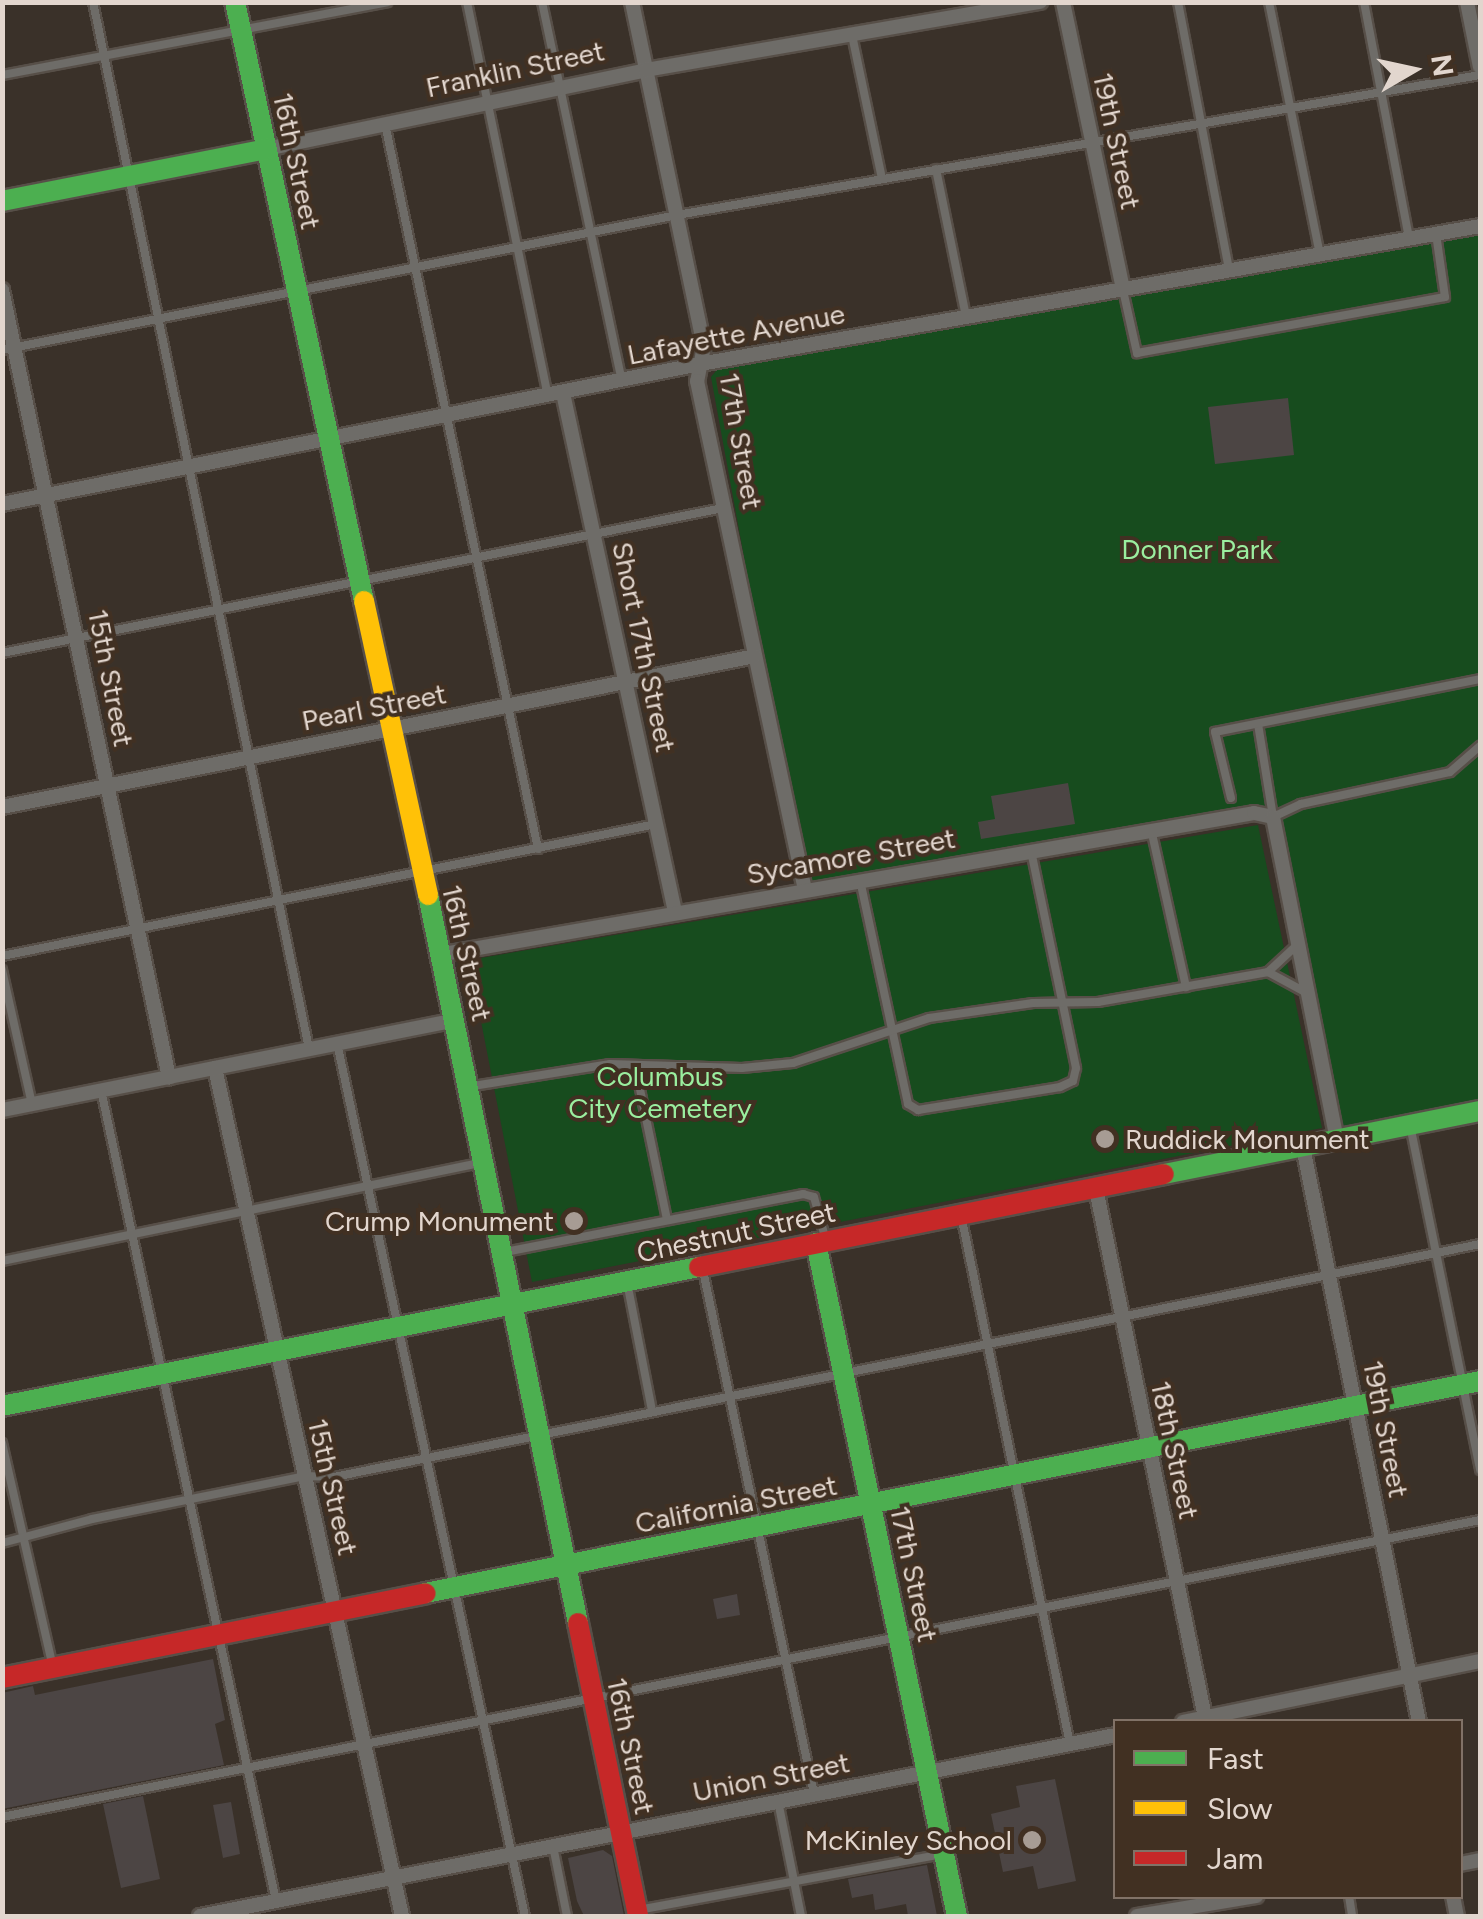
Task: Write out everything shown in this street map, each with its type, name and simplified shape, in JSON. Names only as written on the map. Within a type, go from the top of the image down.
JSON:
[{"type":"street","name":"16th Street","points":[[235,2],[388,730],[455,1020],[638,1913]]},
{"type":"street","name":"17th Street","points":[[632,2],[704,346],[697,380],[805,890]]},
{"type":"street","name":"Franklin Street","points":[[2,201],[646,70],[1040,2]]},
{"type":"street","name":"19th Street","points":[[1063,2],[1123,289]]},
{"type":"street","points":[[1467,2],[1480,67]]},
{"type":"street","name":"Lafayette Avenue","points":[[2,504],[700,364],[1480,226]]},
{"type":"street","name":"15th Street","points":[[2,290],[9,348],[48,495],[169,1077]]},
{"type":"street","name":"Short 17th Street","points":[[556,394],[593,532],[675,912]]},
{"type":"street","name":"Pearl Street","points":[[2,807],[755,656]]},
{"type":"street","name":"Sycamore Street","points":[[438,955],[1151,828],[1254,813],[1273,817]]},
{"type":"street","points":[[1273,817],[1337,1140]]},
{"type":"street","points":[[2,1110],[455,1020]]},
{"type":"street","name":"15th Street","points":[[214,1068],[402,1916]]},
{"type":"street","name":"Chestnut Street","points":[[2,1406],[1480,1111]]},
{"type":"street","name":"19th Street","points":[[1303,1147],[1418,1719]]},
{"type":"street","name":"18th Street","points":[[1096,1189],[1205,1719]]},
{"type":"street","name":"17th Street","points":[[821,1242],[844,1374],[957,1916]]},
{"type":"street","name":"California Street","points":[[2,1678],[1472,1383]]},
{"type":"street","points":[[1205,1719],[1480,1661]]},
{"type":"street","name":"Union Street","points":[[200,1916],[1113,1736]]},
{"type":"street","points":[[1142,1916],[1236,1899]]},
{"type":"lane","points":[[92,2],[309,1049]]},
{"type":"lane","points":[[2,75],[240,26],[387,2]]},
{"type":"lane","points":[[467,2],[517,246],[556,394]]},
{"type":"lane","points":[[542,2],[622,380]]},
{"type":"lane","points":[[1178,2],[1229,270]]},
{"type":"lane","points":[[1269,2],[1320,254]]},
{"type":"lane","points":[[1364,2],[1409,238]]},
{"type":"lane","points":[[852,35],[882,179]]},
{"type":"lane","points":[[9,348],[677,215],[1480,75]]},
{"type":"lane","points":[[384,124],[538,849]]},
{"type":"lane","points":[[936,170],[966,317]]},
{"type":"lane","points":[[1123,289],[1137,353],[1445,297],[1436,234]]},
{"type":"lane","points":[[2,653],[724,508]]},
{"type":"lane","points":[[1231,798],[1215,732],[1478,680],[1480,692]]},
{"type":"lane","points":[[1258,724],[1273,817],[1302,804],[1450,772],[1480,746]]},
{"type":"lane","points":[[2,956],[656,824]]},
{"type":"lane","points":[[1151,828],[1186,987]]},
{"type":"lane","points":[[860,880],[908,1104],[918,1110],[1074,1080],[1065,1004],[1031,850]]},
{"type":"lane","points":[[468,1087],[635,1065],[793,1063],[833,1054],[890,1027],[1032,1003],[1065,1004],[1268,972],[1298,944]]},
{"type":"lane","points":[[2,970],[32,1104]]},
{"type":"lane","points":[[1268,972],[1308,993]]},
{"type":"lane","points":[[336,1043],[524,1916]]},
{"type":"lane","points":[[635,1065],[667,1220]]},
{"type":"lane","points":[[101,1090],[126,1199],[127,1233],[162,1376],[276,1902]]},
{"type":"lane","points":[[1410,1125],[1436,1253],[1472,1383],[1480,1470]]},
{"type":"lane","points":[[2,1261],[484,1162]]},
{"type":"lane","points":[[502,1252],[803,1194],[814,1197],[821,1242]]},
{"type":"lane","points":[[962,1215],[1070,1744]]},
{"type":"lane","points":[[2,1543],[305,1476],[334,1477],[1480,1244]]},
{"type":"lane","points":[[702,1266],[782,1660],[814,1794]]},
{"type":"lane","points":[[627,1282],[652,1411]]},
{"type":"lane","points":[[2,1443],[53,1668]]},
{"type":"lane","points":[[2,1817],[1480,1520]]},
{"type":"lane","points":[[778,1801],[801,1916]]},
{"type":"lane","points":[[553,1846],[567,1916]]},
{"type":"lane","points":[[638,1913],[944,1854]]},
{"type":"green space","name":"Donner Park","points":[[1480,226],[1480,1111],[1337,1139],[1273,817],[805,890],[711,377],[725,360]]},
{"type":"green space","name":"Columbus City Cemetery","points":[[1258,825],[1322,1128],[532,1282],[469,960]]},
{"type":"building","points":[[1288,398],[1294,455],[1215,464],[1208,407]]},
{"type":"building","points":[[1068,783],[1075,824],[981,839],[978,822],[995,819],[991,796]]},
{"type":"building","points":[[737,1594],[740,1615],[717,1619],[713,1599]]},
{"type":"building","points":[[213,1659],[225,1720],[215,1724],[224,1765],[2,1809],[2,1693],[33,1686],[35,1695]]},
{"type":"building","name":"McKinley School","points":[[1055,1779],[1076,1881],[1038,1889],[1033,1866],[1003,1872],[991,1814],[1020,1807],[1016,1786]]},
{"type":"building","points":[[143,1796],[160,1879],[121,1888],[103,1804]]},
{"type":"building","points":[[231,1802],[240,1854],[223,1858],[213,1805]]},
{"type":"building","points":[[603,1850],[612,1856],[624,1916],[584,1916],[577,1901],[568,1858]]},
{"type":"building","points":[[927,1865],[937,1916],[908,1916],[906,1904],[875,1910],[873,1894],[852,1898],[848,1879]]},
{"type":"traffic: fast","points":[[235,2],[364,601]]},
{"type":"traffic: fast","points":[[2,201],[266,149]]},
{"type":"traffic: fast","points":[[428,895],[578,1623]]},
{"type":"traffic: fast","points":[[1164,1174],[1480,1111]]},
{"type":"traffic: fast","points":[[816,1243],[957,1916]]},
{"type":"traffic: fast","points":[[2,1406],[699,1267]]},
{"type":"traffic: fast","points":[[426,1593],[1480,1381]]},
{"type":"traffic: slow","points":[[364,601],[428,895]]},
{"type":"traffic: jam","points":[[699,1267],[1164,1174]]},
{"type":"traffic: jam","points":[[2,1678],[426,1593]]},
{"type":"traffic: jam","points":[[578,1623],[638,1916]]},
{"type":"place","name":"Ruddick Monument","points":[[1105,1139]]},
{"type":"place","name":"Crump Monument","points":[[574,1221]]},
{"type":"place","name":"McKinley School","points":[[1032,1840]]}]
